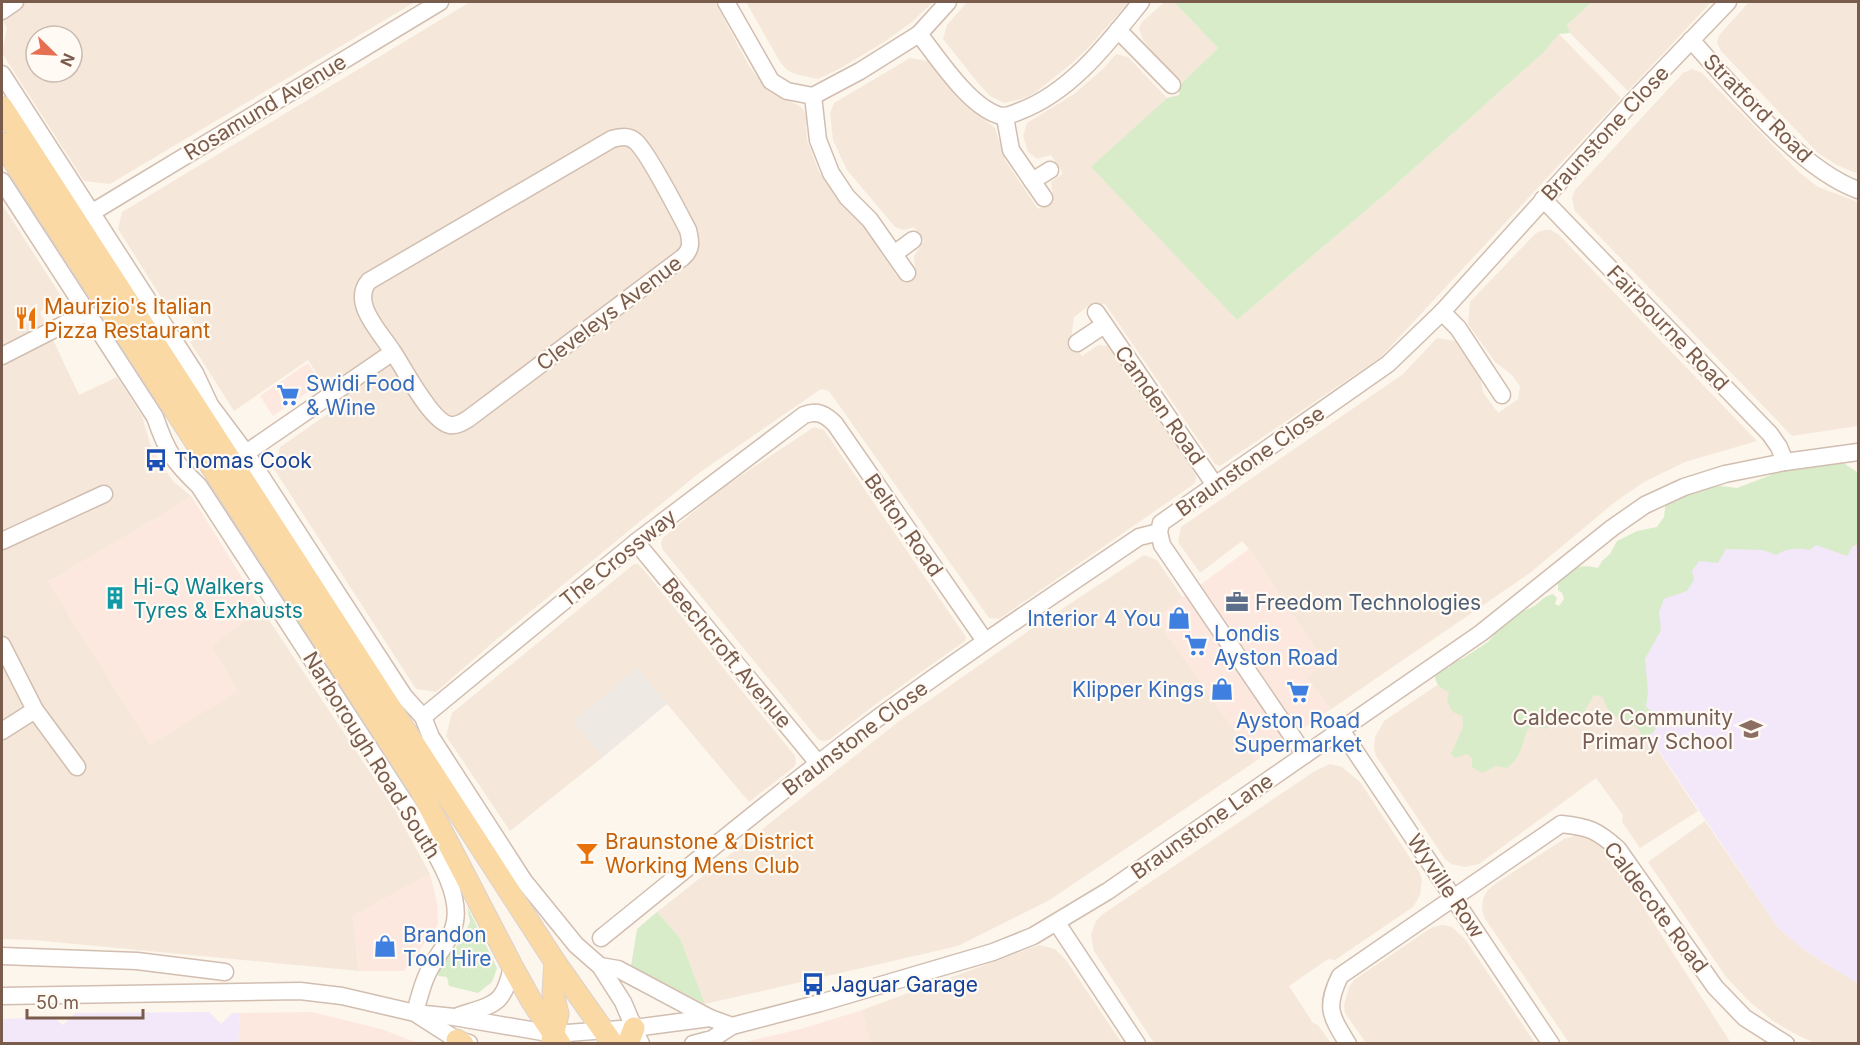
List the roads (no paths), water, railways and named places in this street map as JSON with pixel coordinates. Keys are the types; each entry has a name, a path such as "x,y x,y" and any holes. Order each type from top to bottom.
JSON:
{"main road":[{"name":"Narborough Road South","path":"2,107 555,962 609,1037"},
{"name":"Narborough Road South","path":"2,143 420,789 512,966 555,1040"},
{"path":"555,962 553,993 558,1014 555,1040"}],"street":[{"path":"2,11 15,2"},
{"name":"Rosamund Avenue","path":"91,213 440,2"},
{"path":"726,2 771,81 787,91 813,96 860,71 919,34 948,2"},
{"path":"919,34 966,92 996,115 1005,117 1035,106 1063,86 1090,61 1141,2"},
{"name":"Braunstone Close","path":"601,938 818,763 985,641 1139,537 1159,532 1161,522 1388,364 1442,312 1728,2"},
{"path":"1118,30 1172,85"},
{"name":"Stratford Road","path":"1691,40 1758,113 1810,163 1858,190"},
{"name":"Narborough Road South","path":"2,74 195,373 210,405 246,453 404,696 423,717 431,737 524,881 576,945 600,966 623,1002 634,1038"},
{"path":"813,96 818,140 831,173 847,197 870,220 907,273"},
{"path":"1005,117 1011,150 1044,198"},
{"name":"Cleveleys Avenue","path":"621,136 641,147 688,230 691,244 688,253 682,258 460,424 450,425 434,414 393,352 364,309 362,293 369,281 612,139 621,136"},
{"path":"1032,181 1050,170"},
{"name":"Narborough Road South","path":"2,181 155,417 165,445 177,465 199,486 414,815 442,866 452,890 456,918 449,939 425,978 415,1013"},
{"name":"Fairbourne Road","path":"1544,199 1770,434 1785,462"},
{"path":"894,254 913,240"},
{"path":"1442,312 1458,328 1502,395"},
{"path":"2,356 86,313"},
{"name":"Camden Road","path":"1077,343 1100,318 1215,486"},
{"path":"246,453 393,352"},
{"name":"The Crossway","path":"423,717 636,542 804,415 820,412"},
{"name":"Belton Road","path":"820,412 828,416 835,424 985,641"},
{"name":"Braunstone Lane","path":"693,1044 712,1039 732,1026 820,1003 993,952 1033,936 1108,891 1481,633 1612,528 1645,505 1684,487 1725,474 1785,462 1858,452"},
{"path":"2,541 104,494"},
{"path":"1159,532 1162,545 1305,755"},
{"name":"Beechcroft Avenue","path":"636,542 818,763"},
{"path":"2,645 35,710 77,766"},
{"path":"2,731 35,710"},
{"name":"Wyville Row","path":"1341,730 1551,1044"},
{"name":"Caldecote Road","path":"1348,1044 1331,1011 1331,995 1340,976 1453,896 1561,824 1582,826 1600,833 1618,849 1715,987 1745,1018 1786,1044"},
{"name":"Narborough Road South","path":"491,829 503,879"},
{"path":"1057,923 1137,1044"},
{"path":"2,956 137,961 225,972"},
{"path":"454,1017 493,1004 507,989 512,966"},
{"name":"Narborough Road South","path":"600,966 618,969 710,1018"},
{"path":"2,996 300,991 342,996 415,1013 454,1017 555,1040 634,1038 710,1018 732,1026"},
{"path":"415,1013 464,1042"}],"place":[{"name":"Maurizio's Italian Pizza Restaurant","path":"26,318"},
{"name":"Swidi Food & Wine","path":"288,395"},
{"name":"Thomas Cook","path":"156,460"},
{"name":"Hi-Q Walkers Tyres & Exhausts","path":"115,598"},
{"name":"Freedom Technologies","path":"1237,602"},
{"name":"Interior 4 You","path":"1179,618"},
{"name":"Londis Ayston Road","path":"1196,645"},
{"name":"Klipper Kings","path":"1222,689"},
{"name":"Ayston Road Supermarket","path":"1298,692"},
{"name":"Caldecote Community Primary School","path":"1751,729"},
{"name":"Braunstone & District Working Mens Club","path":"587,853"},
{"name":"Brandon Tool Hire","path":"385,946"},
{"name":"Jaguar Garage","path":"813,984"}]}
